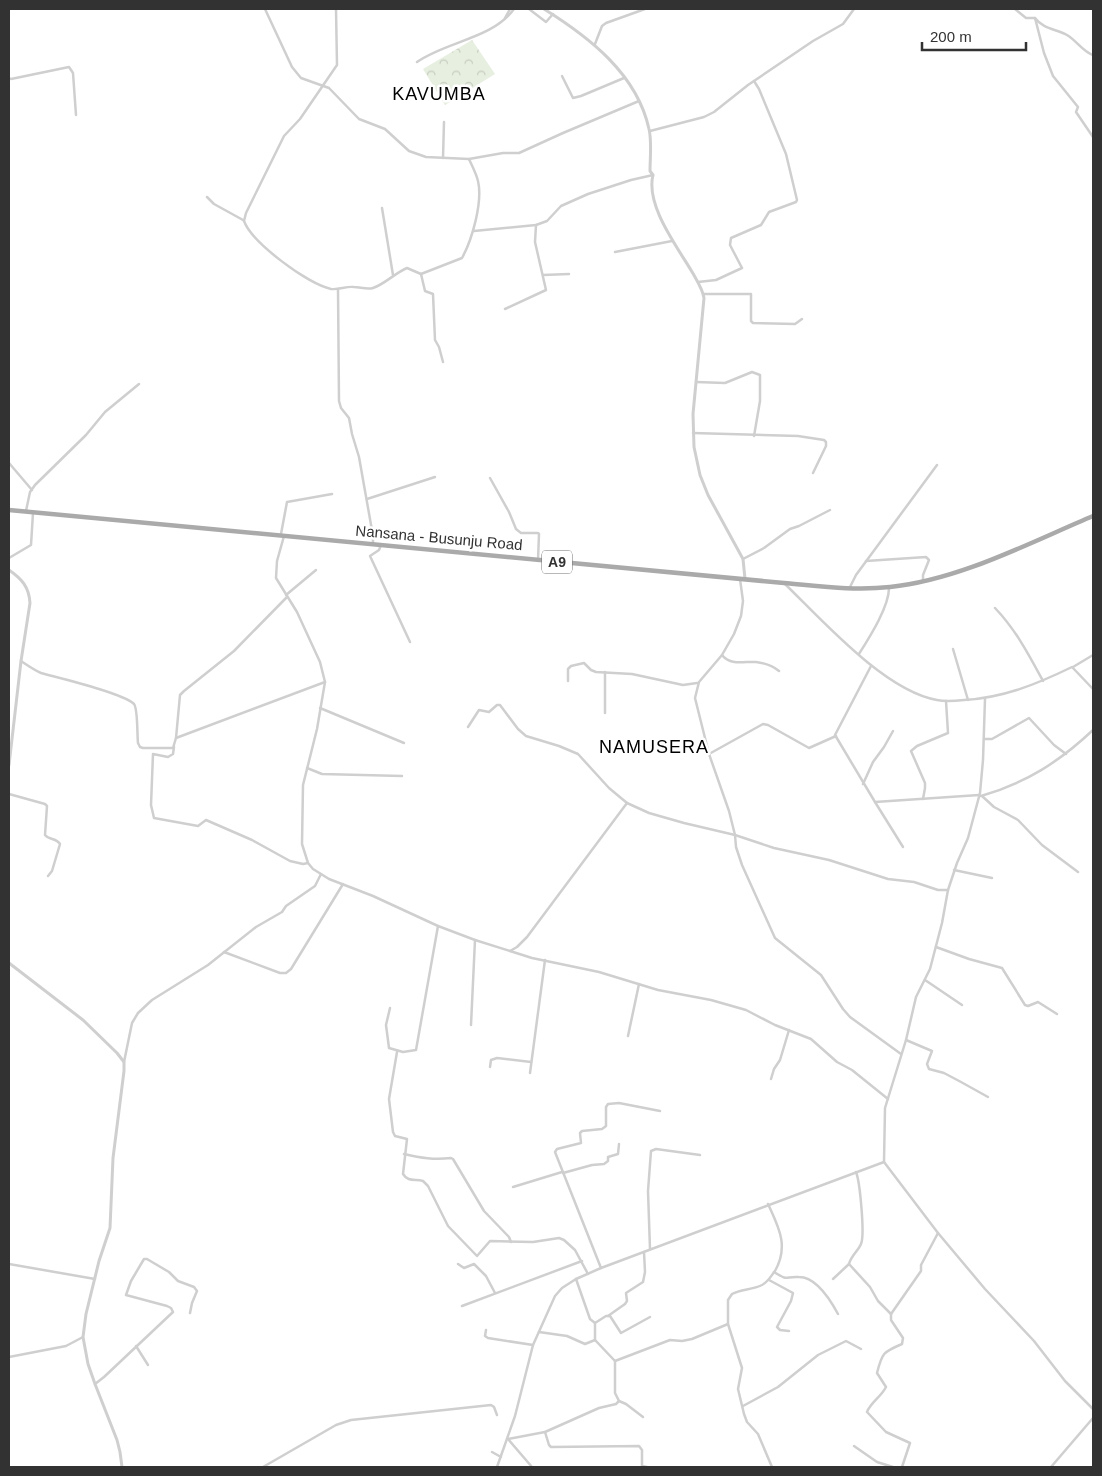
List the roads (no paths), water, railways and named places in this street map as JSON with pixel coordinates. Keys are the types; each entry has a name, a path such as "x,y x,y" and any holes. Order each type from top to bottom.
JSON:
{"main road":[{"name":"Nansana - Busunju Road","path":"9,510 849,589 889,588 923,582 979,564 1093,516"}],"street":[{"path":"265,9 296,74 306,81 329,88 359,119 385,129 409,151 426,157 468,159 503,152 519,153 639,101"},
{"path":"244,221 279,144 300,119 337,65 336,9"},
{"path":"504,20 510,9"},
{"path":"417,62 437,50 477,36 504,20 514,9"},
{"path":"529,9 546,22 553,14"},
{"path":"544,9 595,44 624,78 639,101 650,131 650,171 652,175 650,185 652,197 665,226 704,294 693,433 697,460 708,495 743,559 743,601 741,616 734,634 722,655 699,682 695,698 709,754 726,800 735,834 736,847 742,865 775,938 821,975 850,1017 902,1055"},
{"path":"595,44 602,26 645,9"},
{"path":"650,131 704,117 714,112 754,81 844,24 854,9"},
{"path":"1015,9 1026,18 1035,18"},
{"path":"1035,18 1040,24 1067,35 1086,52 1093,55"},
{"path":"1035,18 1043,48 1054,76 1078,107 1076,112 1093,137"},
{"path":"9,78 23,78 69,67 73,73 76,115"},
{"path":"562,76 573,98 624,78"},
{"path":"697,282 716,280 742,268 730,245 731,238 761,225 768,212 793,204 797,200 786,154 754,81"},
{"path":"443,158 444,122"},
{"path":"207,197 214,204 244,221 253,236 271,253 290,267 324,286 338,289 352,286 372,288 407,268 421,274 462,258 474,230 479,191 479,182 468,159"},
{"path":"474,230 536,224 547,221 561,206 588,194 652,175"},
{"path":"382,208 393,275"},
{"path":"505,309 544,292 546,288 535,242 536,224"},
{"path":"615,252 674,241"},
{"path":"421,274 425,291 433,294 434,333 443,362"},
{"path":"543,275 569,274"},
{"path":"338,289 339,401 341,408 349,418 364,476 373,536 372,544"},
{"path":"704,294 751,294 751,320 755,324 795,324 802,319"},
{"path":"696,382 726,383 752,372 760,375 760,402 754,436"},
{"path":"26,511 35,485 86,435 105,412 139,384"},
{"path":"693,433 800,436 826,441 826,446 813,473"},
{"path":"9,463 32,490"},
{"path":"849,589 866,561 937,465"},
{"path":"367,499 435,477"},
{"path":"490,478 516,529 521,533 539,534 538,560"},
{"path":"332,494 287,502 283,535 275,573 278,584 297,612 320,662 325,682 317,729 303,784 302,844 308,863 321,874 438,926 475,940 544,960 599,972 673,993 711,1000 746,1010 811,1039 837,1062 852,1070 888,1099"},
{"path":"743,559 764,548 790,529 830,510"},
{"path":"9,558 31,545 33,512"},
{"path":"381,545 379,550 370,556 410,642"},
{"path":"866,561 926,557 929,560 923,576 923,582"},
{"path":"9,570 25,584 30,603 21,660 9,765"},
{"path":"308,863 303,864 290,861 252,840 206,820 198,826 154,818 151,806 153,754 168,757 173,754 180,696 234,651 286,596 316,570"},
{"path":"784,583 871,666 907,690 932,699 946,701 985,699 1019,690 1043,681 1093,655"},
{"path":"859,654 874,629 889,594 889,588"},
{"path":"995,608 1018,636 1043,681"},
{"path":"953,649 968,700"},
{"path":"722,655 726,660 757,662 774,667 779,671"},
{"path":"21,660 42,673 58,676 122,698 133,704 136,709 138,743 140,747 174,747"},
{"path":"568,681 568,671 571,666 584,663 591,670 632,674 684,685 699,682"},
{"path":"871,666 836,732 836,736 902,847"},
{"path":"1072,667 1093,689"},
{"path":"605,672 606,713"},
{"path":"176,738 325,682"},
{"path":"985,699 980,794 968,838 954,870 930,968 916,997 902,1055 885,1108 883,1127 884,1162 938,1233 985,1289 1034,1341 1065,1381 1093,1409"},
{"path":"923,799 926,788 925,784 911,751 917,746 948,733 946,701"},
{"path":"468,727 479,710 489,712 497,705 500,705 518,729 526,736 578,754 609,788 627,803 648,813 735,834 774,848 829,860 888,879 914,882 933,889 948,890"},
{"path":"320,708 404,743"},
{"path":"984,739 992,739 1029,718 1054,745 1066,754"},
{"path":"709,754 763,724 808,748 836,736"},
{"path":"874,802 980,794 1007,788 1035,775 1066,754 1093,730"},
{"path":"863,784 873,762 893,731"},
{"path":"307,768 322,774 402,776"},
{"path":"9,794 47,806 45,835 47,838 57,840 60,844 52,871 48,876"},
{"path":"980,794 994,807 1018,820 1042,845 1078,872"},
{"path":"510,951 527,937 627,803"},
{"path":"954,870 992,878"},
{"path":"122,1467 117,1440 88,1364 83,1337 95,1279 110,1228 113,1158 124,1062 135,1016 152,1000 188,978 256,927 282,912 286,906 315,886 321,874"},
{"path":"224,952 280,973 286,973 291,969 304,949 343,884"},
{"path":"390,1008 386,1025 389,1048 396,1052 412,1052 416,1050 438,926"},
{"path":"471,1025 475,940"},
{"path":"936,947 1002,968 1025,1005 1028,1006 1038,1002 1057,1014"},
{"path":"530,1073 544,960"},
{"path":"9,963 82,1020 124,1062"},
{"path":"924,980 962,1005"},
{"path":"628,1036 639,984"},
{"path":"771,1079 780,1060 789,1030"},
{"path":"906,1040 932,1052 927,1064 929,1068 962,1082 988,1097"},
{"path":"396,1052 389,1099 393,1132 395,1136 406,1139 403,1174 409,1180 423,1181 428,1186 448,1226 478,1256"},
{"path":"490,1067 491,1060 497,1058 531,1062"},
{"path":"601,1268 555,1154 557,1149 580,1143 580,1133 582,1130 602,1129 606,1126 606,1107 608,1104 619,1103 660,1111"},
{"path":"513,1186 592,1165 604,1164 608,1161 608,1157 618,1154 619,1144"},
{"path":"650,1250 648,1191 651,1151 656,1149 700,1155"},
{"path":"404,1154 418,1158 453,1159 484,1211 509,1237 511,1242"},
{"path":"497,1467 508,1439 533,1345 555,1296 562,1288 576,1279 601,1268 884,1162"},
{"path":"833,1280 848,1264 862,1242 861,1211 856,1172"},
{"path":"768,1204 783,1244 780,1258 769,1280 762,1285 735,1292 729,1297 727,1308 728,1324 742,1368 738,1389 747,1422 758,1434 772,1467"},
{"path":"902,1467 910,1443 886,1432 867,1412 886,1387 877,1374 881,1357 888,1350 903,1342 903,1338 891,1320 891,1314 918,1276 921,1265 938,1233"},
{"path":"458,1264 464,1268 474,1264 490,1241 533,1242 559,1238 568,1243 582,1261 588,1274"},
{"path":"595,1324 625,1304 627,1301 626,1294 643,1282 645,1272 644,1252"},
{"path":"95,1384 104,1378 173,1312 167,1306 126,1295 131,1281 146,1258 169,1272 178,1281 197,1291 190,1313"},
{"path":"462,1306 582,1261"},
{"path":"9,1264 95,1279"},
{"path":"474,1264 486,1276 495,1293"},
{"path":"848,1264 870,1287 878,1301 891,1314"},
{"path":"774,1272 786,1279 802,1277 815,1284 828,1297 838,1314"},
{"path":"576,1279 590,1319 595,1324 595,1340 615,1361 615,1393 619,1401 643,1416"},
{"path":"769,1280 793,1293 791,1301 777,1327 780,1330 789,1331"},
{"path":"608,1316 621,1333 650,1317"},
{"path":"615,1361 670,1340 682,1341 692,1339 728,1324"},
{"path":"486,1330 485,1336 488,1338 533,1345"},
{"path":"538,1332 567,1336 585,1344 595,1340"},
{"path":"9,1357 66,1346 83,1337"},
{"path":"743,1406 778,1387 818,1355 846,1340 861,1350"},
{"path":"136,1346 148,1365"},
{"path":"508,1439 545,1432 599,1408 616,1404 619,1401"},
{"path":"263,1467 336,1426 351,1420 491,1405 494,1407 497,1416"},
{"path":"1051,1467 1093,1418"},
{"path":"545,1432 551,1447 639,1446 642,1450 642,1466 647,1467"},
{"path":"508,1439 532,1467"},
{"path":"854,1446 877,1462 893,1467"},
{"path":"492,1452 501,1457"}],"district":[{"name":"KAVUMBA","path":"439,94"},
{"name":"NAMUSERA","path":"654,747"}]}
